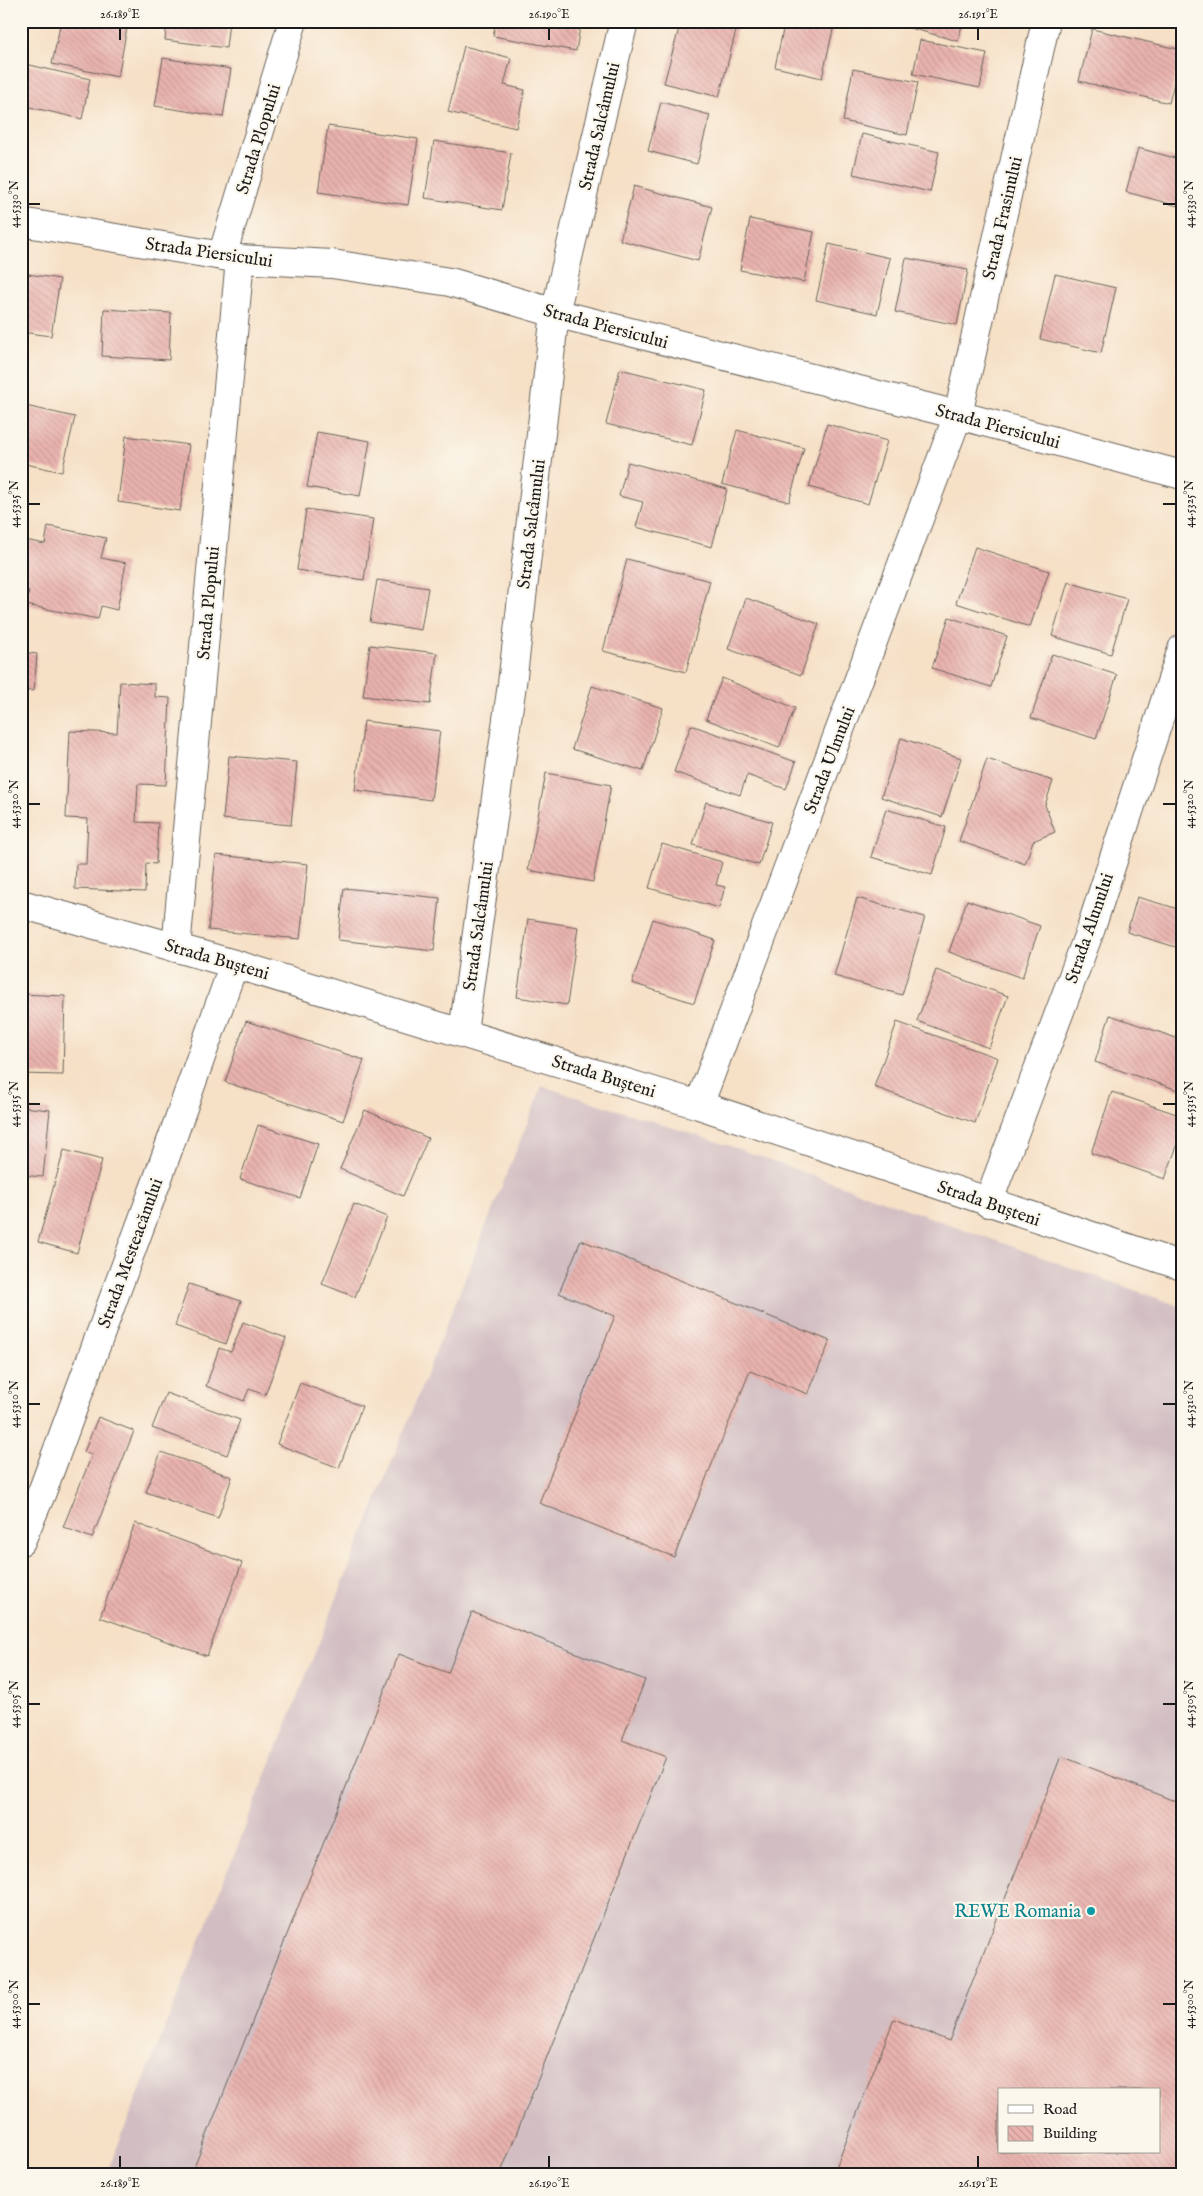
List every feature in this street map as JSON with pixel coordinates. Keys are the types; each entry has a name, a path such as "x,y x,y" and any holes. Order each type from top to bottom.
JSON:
{"street":[{"name":"Strada Plopului","path":"176,948 231,258 293,21"},
{"name":"Strada Salcâmului","path":"463,1032 512,684 556,313 624,21"},
{"name":"Strada Frasinului","path":"958,415 1046,21"},
{"name":"Strada Piersicului","path":"21,222 231,258 332,264 450,282 556,313 958,415 1182,475"},
{"name":"Strada Ulmului","path":"699,1105 958,415"},
{"name":"Strada Alunului","path":"988,1203 1091,928 1182,649"},
{"name":"Strada Bușteni","path":"21,904 234,964 699,1105 988,1203 1182,1266"},
{"name":"Strada Mesteacănului","path":"21,1541 42,1492 158,1178 234,964"}],"shaded area":[{"path":"542,1086 730,1146 1182,1307 1182,2175 106,2175"}],"building":[{"path":"61,21 97,21 127,27 118,77 52,64"},
{"path":"167,21 229,21 226,48 165,40"},
{"path":"496,21 581,21 576,51 493,36"},
{"path":"681,21 714,21 737,27 719,97 664,83"},
{"path":"785,21 835,21 822,78 775,67"},
{"path":"884,21 963,21 958,41"},
{"path":"1092,29 1182,50 1169,103 1079,81"},
{"path":"920,40 987,53 980,88 913,74"},
{"path":"464,46 511,58 504,85 525,90 516,128 448,112"},
{"path":"163,58 231,69 223,117 155,106"},
{"path":"21,63 90,79 82,119 21,105"},
{"path":"853,69 918,82 907,135 843,121"},
{"path":"661,102 710,115 697,164 648,151"},
{"path":"328,126 418,139 408,205 318,192"},
{"path":"862,134 939,152 930,192 853,174"},
{"path":"434,141 511,153 502,210 425,198"},
{"path":"1138,148 1182,160 1182,207 1126,192"},
{"path":"634,186 712,207 698,261 620,240"},
{"path":"750,219 814,232 804,282 740,270"},
{"path":"829,244 890,258 877,314 816,300"},
{"path":"906,258 968,270 957,325 895,312"},
{"path":"21,273 60,279 51,336 21,332"},
{"path":"1055,274 1116,288 1101,353 1040,339"},
{"path":"104,309 171,313 169,360 102,356"},
{"path":"620,369 706,390 692,445 606,424"},
{"path":"21,405 75,417 62,472 21,463"},
{"path":"827,424 887,441 868,504 809,487"},
{"path":"737,430 804,448 789,502 722,484"},
{"path":"317,432 370,441 360,496 307,487"},
{"path":"126,436 189,445 180,511 118,502"},
{"path":"628,462 727,489 712,547 636,527 643,502 619,496"},
{"path":"306,509 373,519 364,580 297,570"},
{"path":"48,526 106,538 101,558 126,563 117,610 101,606 98,619 26,605 29,591 21,589 21,560 25,540 45,544"},
{"path":"975,547 1049,571 1030,627 956,603"},
{"path":"627,559 710,581 686,672 603,651"},
{"path":"377,580 428,588 421,630 370,622"},
{"path":"1068,582 1127,599 1111,654 1052,636"},
{"path":"746,598 819,624 801,675 728,649"},
{"path":"949,617 1007,636 991,687 932,668"},
{"path":"370,645 437,653 430,704 363,696"},
{"path":"21,652 37,654 34,691 21,690"},
{"path":"1052,654 1117,675 1096,739 1031,718"},
{"path":"722,678 795,708 779,748 706,719"},
{"path":"120,682 155,684 155,697 170,698 166,785 138,784 136,822 158,823 156,864 146,863 145,892 75,889 76,864 86,864 88,819 66,818 70,731 117,733"},
{"path":"592,686 663,708 643,771 572,749"},
{"path":"364,721 440,731 431,800 355,790"},
{"path":"691,725 796,762 786,789 747,775 740,795 674,772"},
{"path":"901,738 961,758 942,817 881,797"},
{"path":"229,756 297,762 291,825 223,819"},
{"path":"987,759 1053,781 1045,805 1055,832 1033,841 1025,864 959,841"},
{"path":"546,773 611,785 593,882 528,870"},
{"path":"706,802 772,822 759,865 693,845"},
{"path":"886,809 946,827 932,875 871,857"},
{"path":"662,844 722,862 716,885 725,887 719,908 649,888"},
{"path":"216,855 308,864 300,939 208,930"},
{"path":"344,888 440,898 434,951 338,940"},
{"path":"1137,897 1182,910 1182,949 1127,932"},
{"path":"857,898 925,917 902,995 834,976"},
{"path":"967,900 1040,926 1022,978 949,952"},
{"path":"528,919 578,927 567,1005 517,997"},
{"path":"653,919 715,940 694,1003 632,983"},
{"path":"936,970 1008,996 989,1048 917,1021"},
{"path":"21,994 65,996 63,1075 21,1074"},
{"path":"1110,1015 1182,1040 1182,1080 1178,1090 1095,1062"},
{"path":"246,1021 364,1060 343,1121 225,1082"},
{"path":"897,1022 998,1058 975,1123 874,1087"},
{"path":"1112,1092 1182,1116 1182,1132 1165,1179 1091,1153"},
{"path":"21,1107 50,1110 43,1177 21,1175"},
{"path":"365,1110 428,1138 403,1196 340,1169"},
{"path":"258,1125 318,1144 300,1198 240,1179"},
{"path":"64,1150 102,1160 77,1253 38,1242"},
{"path":"354,1204 387,1217 355,1297 322,1284"},
{"path":"581,1240 830,1341 808,1394 750,1371 674,1557 539,1503 615,1316 559,1293"},
{"path":"189,1284 241,1301 226,1344 175,1326"},
{"path":"243,1322 286,1338 265,1395 249,1389 244,1401 206,1386 219,1348 231,1352"},
{"path":"300,1383 362,1406 339,1468 277,1444"},
{"path":"166,1393 240,1420 227,1455 152,1428"},
{"path":"98,1417 134,1431 92,1538 63,1527 92,1455 84,1452"},
{"path":"161,1452 232,1477 218,1518 146,1492"},
{"path":"135,1523 242,1563 207,1656 100,1617"},
{"path":"472,1612 645,1680 622,1740 666,1757 500,2175 191,2175 399,1654 448,1673"},
{"name":"REWE Romania","path":"1061,1756 1182,1804 1182,2175 833,2175 894,2019 949,2041"}],"place":[{"name":"REWE Romania","path":"1091,1911"}]}
